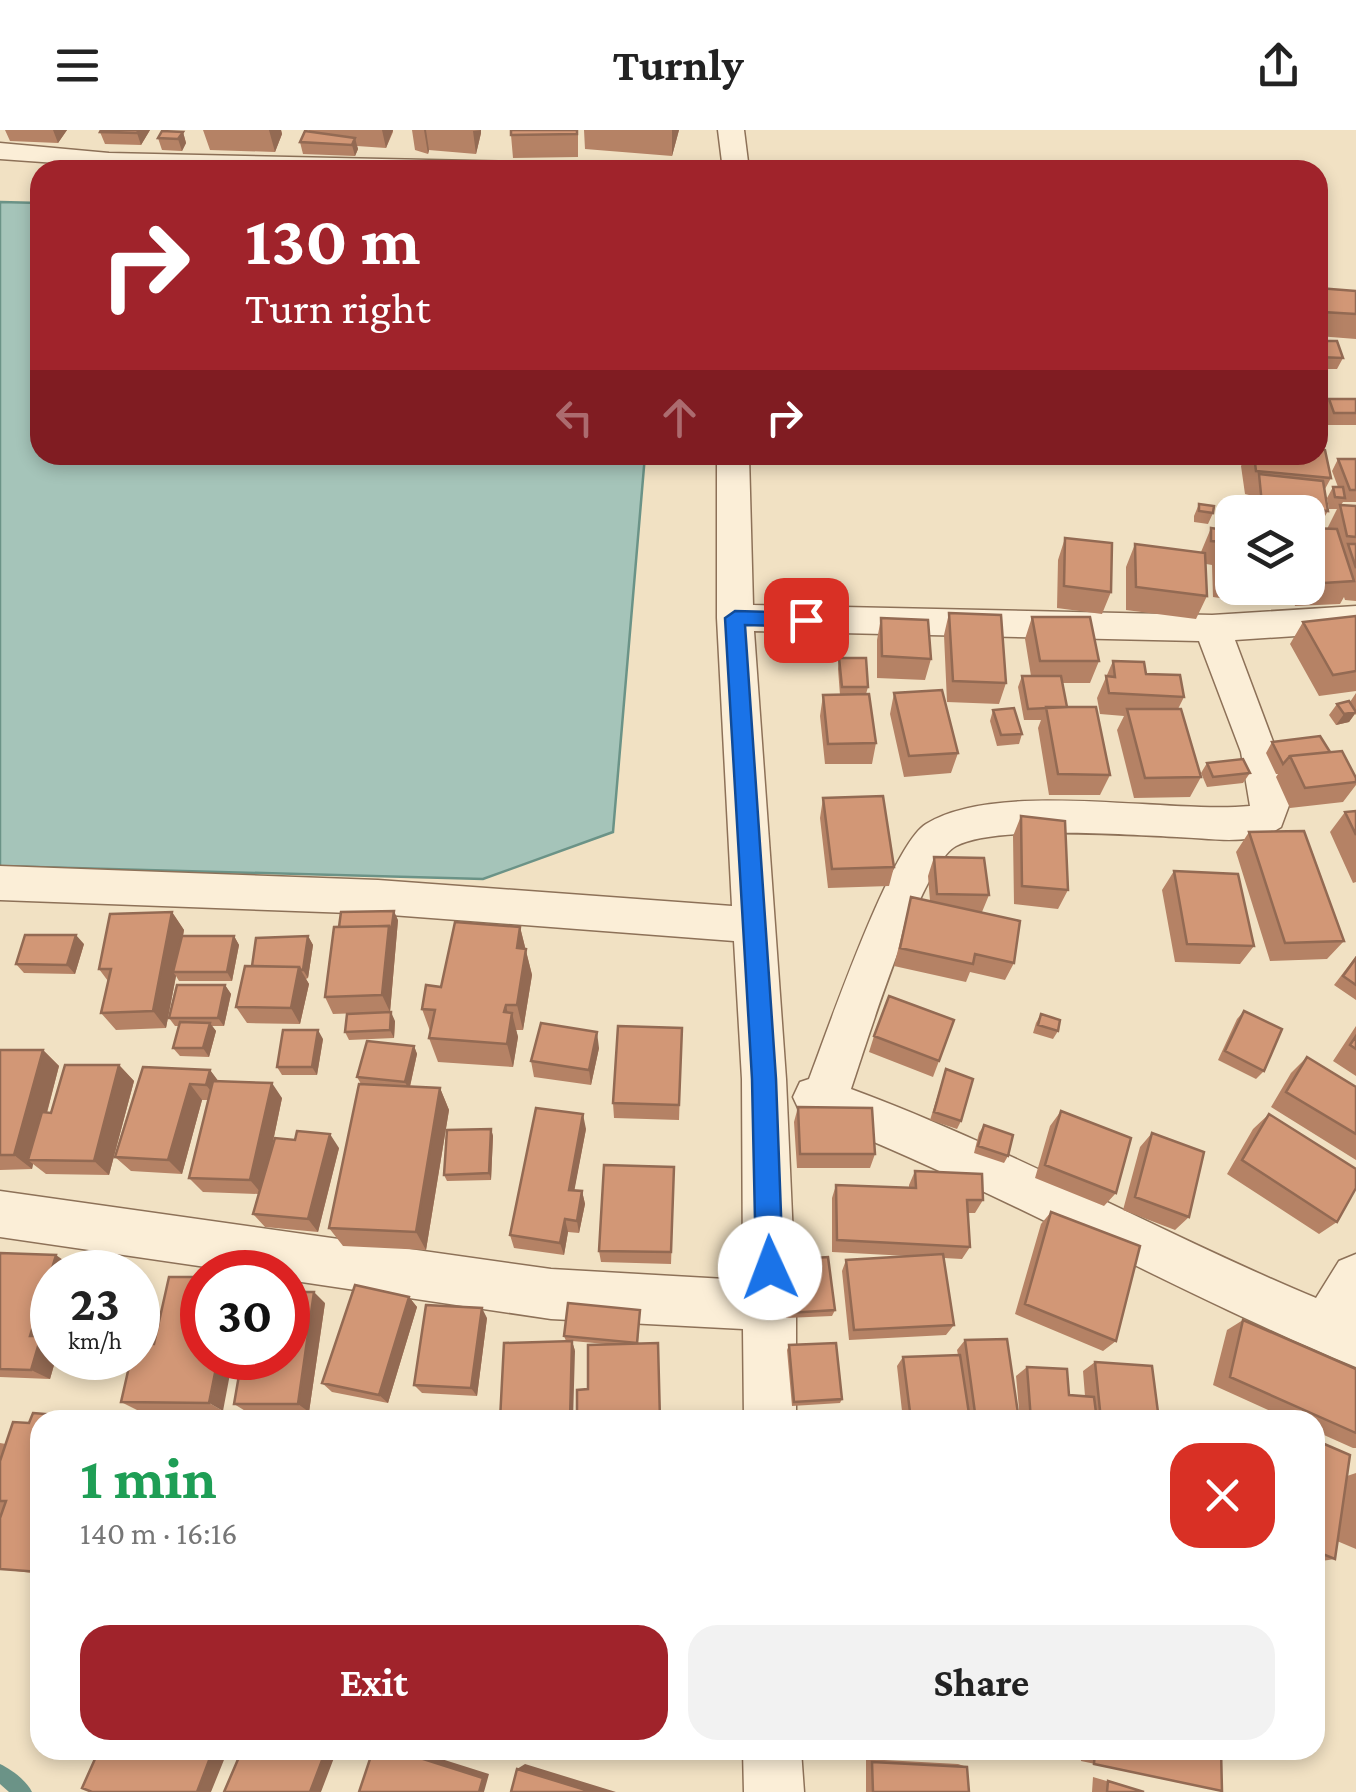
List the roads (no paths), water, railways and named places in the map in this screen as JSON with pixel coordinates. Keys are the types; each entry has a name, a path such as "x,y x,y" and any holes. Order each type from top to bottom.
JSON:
{"street":[{"path":"86,158 101,130"},
{"path":"731,130 735,160"},
{"path":"0,151 86,158 288,155 364,160"},
{"path":"733,465 735,618 764,1079 770,1410"},
{"path":"735,618 1212,628 1356,619"},
{"path":"824,1100 922,853 938,836 966,825 1082,818 1248,823 1260,821 1269,813 1273,800 1254,732 1212,628"},
{"path":"0,883 397,898 755,925"},
{"path":"764,1079 923,1136 1223,1284 1341,1334 1356,1278"},
{"path":"0,1214 551,1294 771,1306"},
{"path":"772,1760 774,1792"}],"water":[{"path":"0,202 30,203 30,465 644,465 613,832 483,879 0,866"}],"waterway":[{"path":"0,1773 23,1792"}]}
